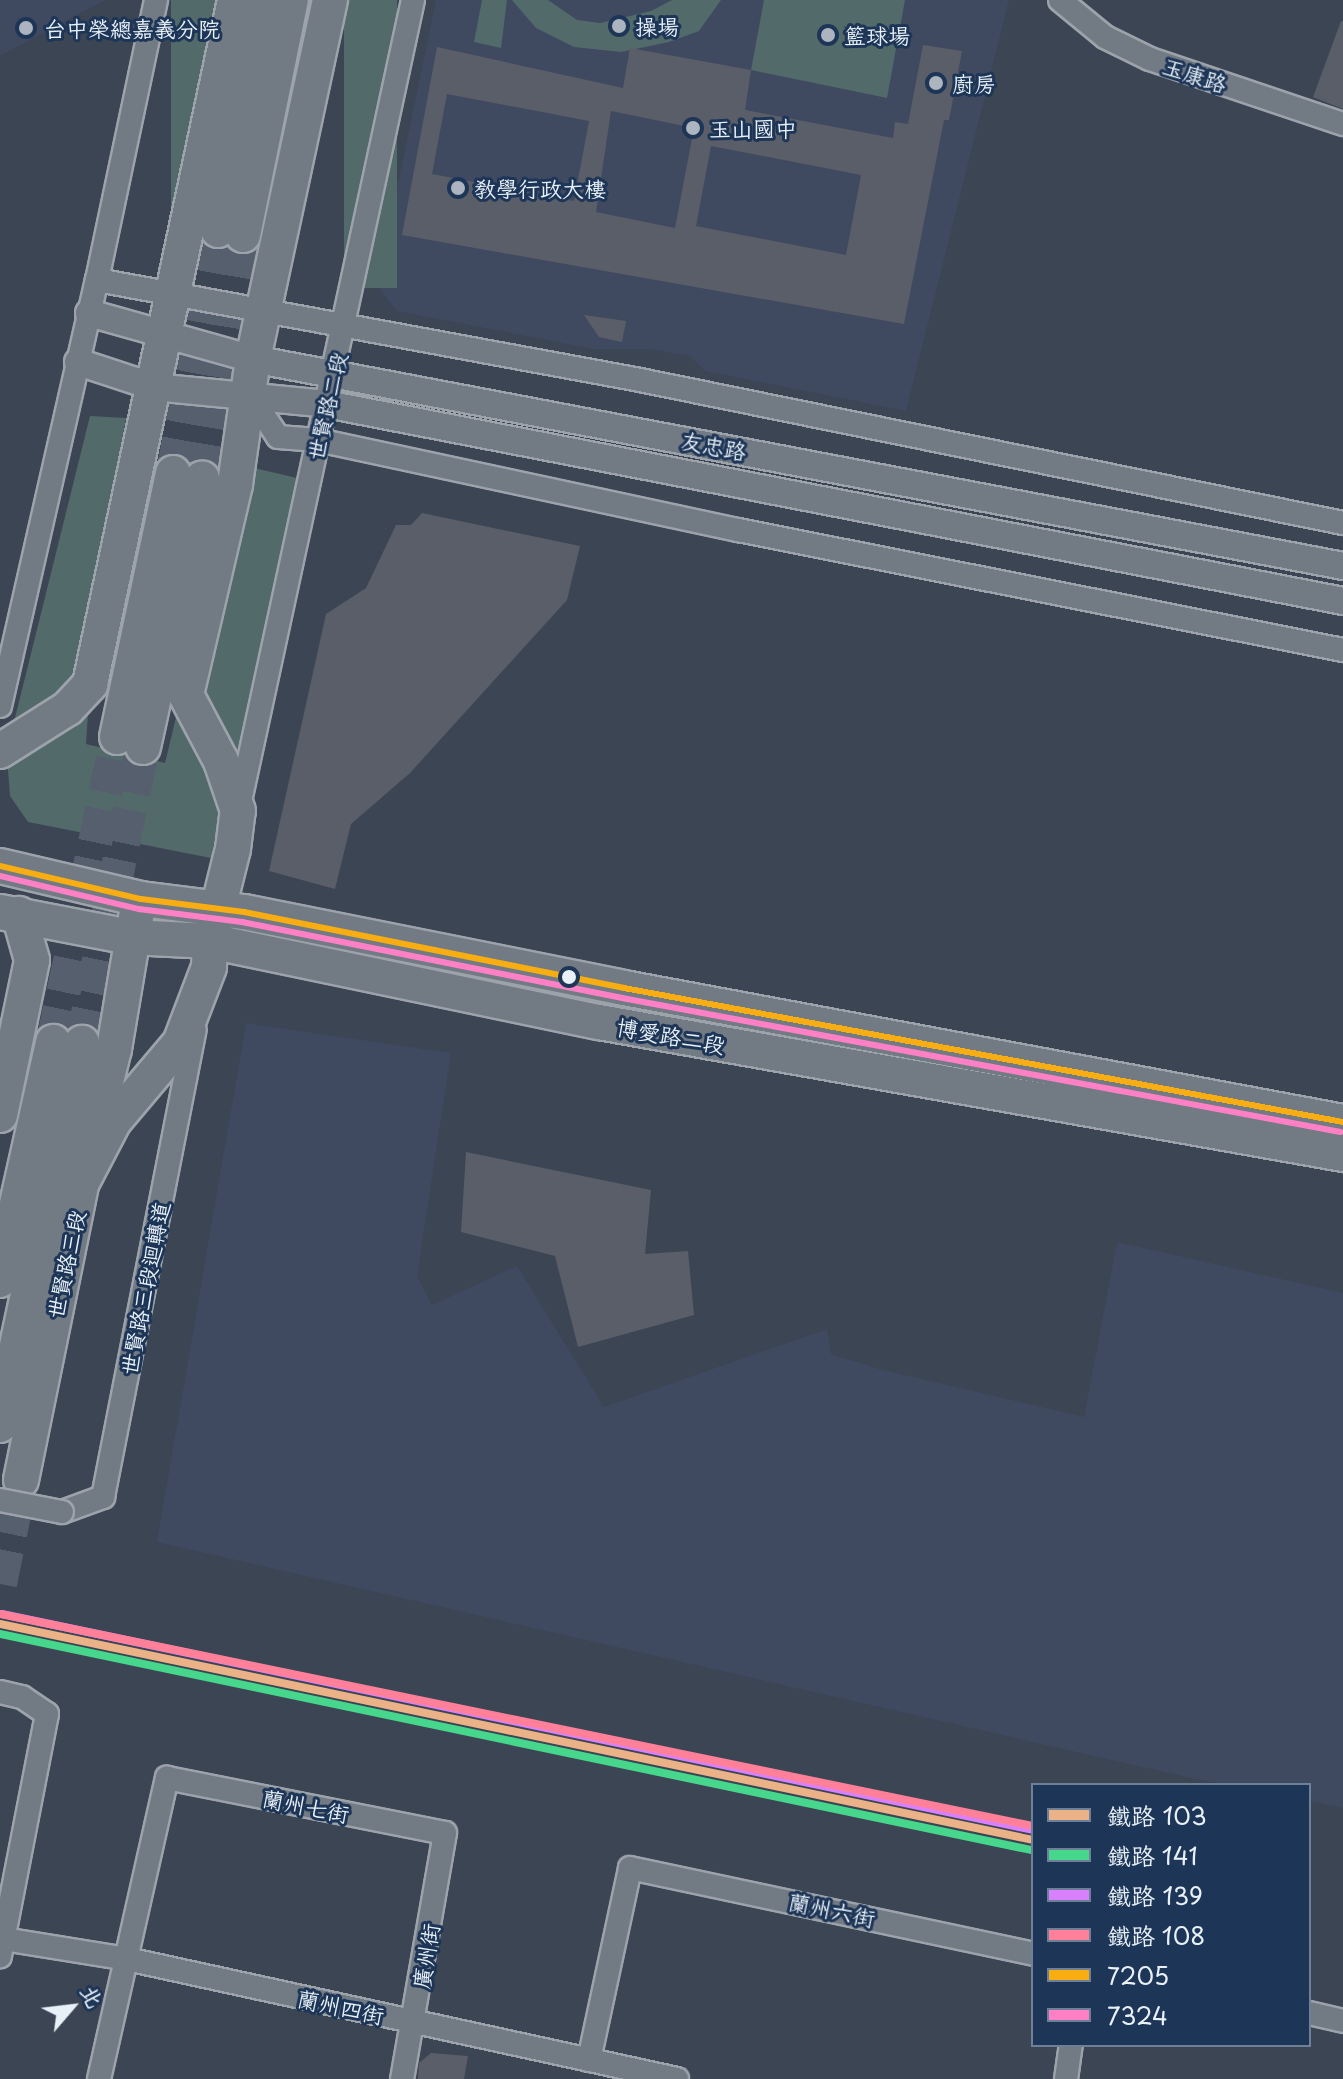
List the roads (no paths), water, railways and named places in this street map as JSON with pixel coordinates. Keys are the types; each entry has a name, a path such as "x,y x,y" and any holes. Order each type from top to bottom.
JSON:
{"main road":[{"path":"0,751 68,708 90,684 235,0"},
{"path":"266,0 230,232 291,0"},
{"path":"81,1184 114,1121 180,1043 206,974 210,941 238,811 221,761 186,695 235,484 253,359 330,0"},
{"path":"130,742 188,476"},
{"name":"博愛路二段","path":"0,866 141,899 218,907 624,988 1343,1122"},
{"path":"0,1280 83,1045 131,958 130,937 141,899"},
{"path":"0,1115 32,960 9,913"},
{"name":"博愛路二段","path":"9,913 130,937 210,941 599,1022 1343,1154"},
{"name":"世賢路三段","path":"10,1490 81,1184 83,1045"},
{"name":"世賢路三段","path":"0,1425 83,1045"}],"street":[{"path":"0,706 97,280 156,0"},
{"name":"世賢路二段","path":"238,811 413,0"},
{"name":"玉康路","path":"1060,0 1105,37 1150,59 1343,124"},
{"path":"97,280 640,380 1343,523"},
{"name":"友忠路","path":"89,313 162,336 253,359 1343,566"},
{"name":"友忠路","path":"78,362 154,387 326,404 1343,601"},
{"path":"250,395 278,437 318,440 738,530 1343,650"},
{"name":"世賢路三段迴轉道","path":"10,1490 62,1512 103,1497 206,974"},
{"path":"2,1948 47,1714 11,1694"},
{"name":"蘭州七街","path":"127,1959 167,1778 445,1833"},
{"name":"廣州街","path":"402,2079 445,1833"},
{"name":"蘭州六街","path":"589,2060 630,1868 1031,1954"},
{"name":"蘭州四街","path":"2,1948 127,1959 677,2079"},
{"path":"99,2079 127,1959"},
{"path":"1311,2013 1343,2021"},
{"path":"1066,2079 1071,2047"}],"tunnel":[{"path":"173,473 218,230"},
{"path":"202,478 243,235"},
{"path":"53,1042 117,737"},
{"path":"82,1043 143,747"},
{"path":"0,1584 21,1480"}],"rail line":[{"name":"108","path":"0,1614 1031,1826"},
{"name":"139","path":"2,1614 1031,1830"},
{"name":"103","path":"0,1624 1031,1840"},
{"name":"141","path":"0,1634 1031,1850"}],"place":[{"name":"操場","path":"619,26"},
{"name":"台中榮總嘉義分院","path":"26,28"},
{"name":"籃球場","path":"828,35"},
{"name":"廚房","path":"936,83"},
{"name":"玉山國中","path":"693,128"},
{"name":"教學行政大樓","path":"458,188"}]}
